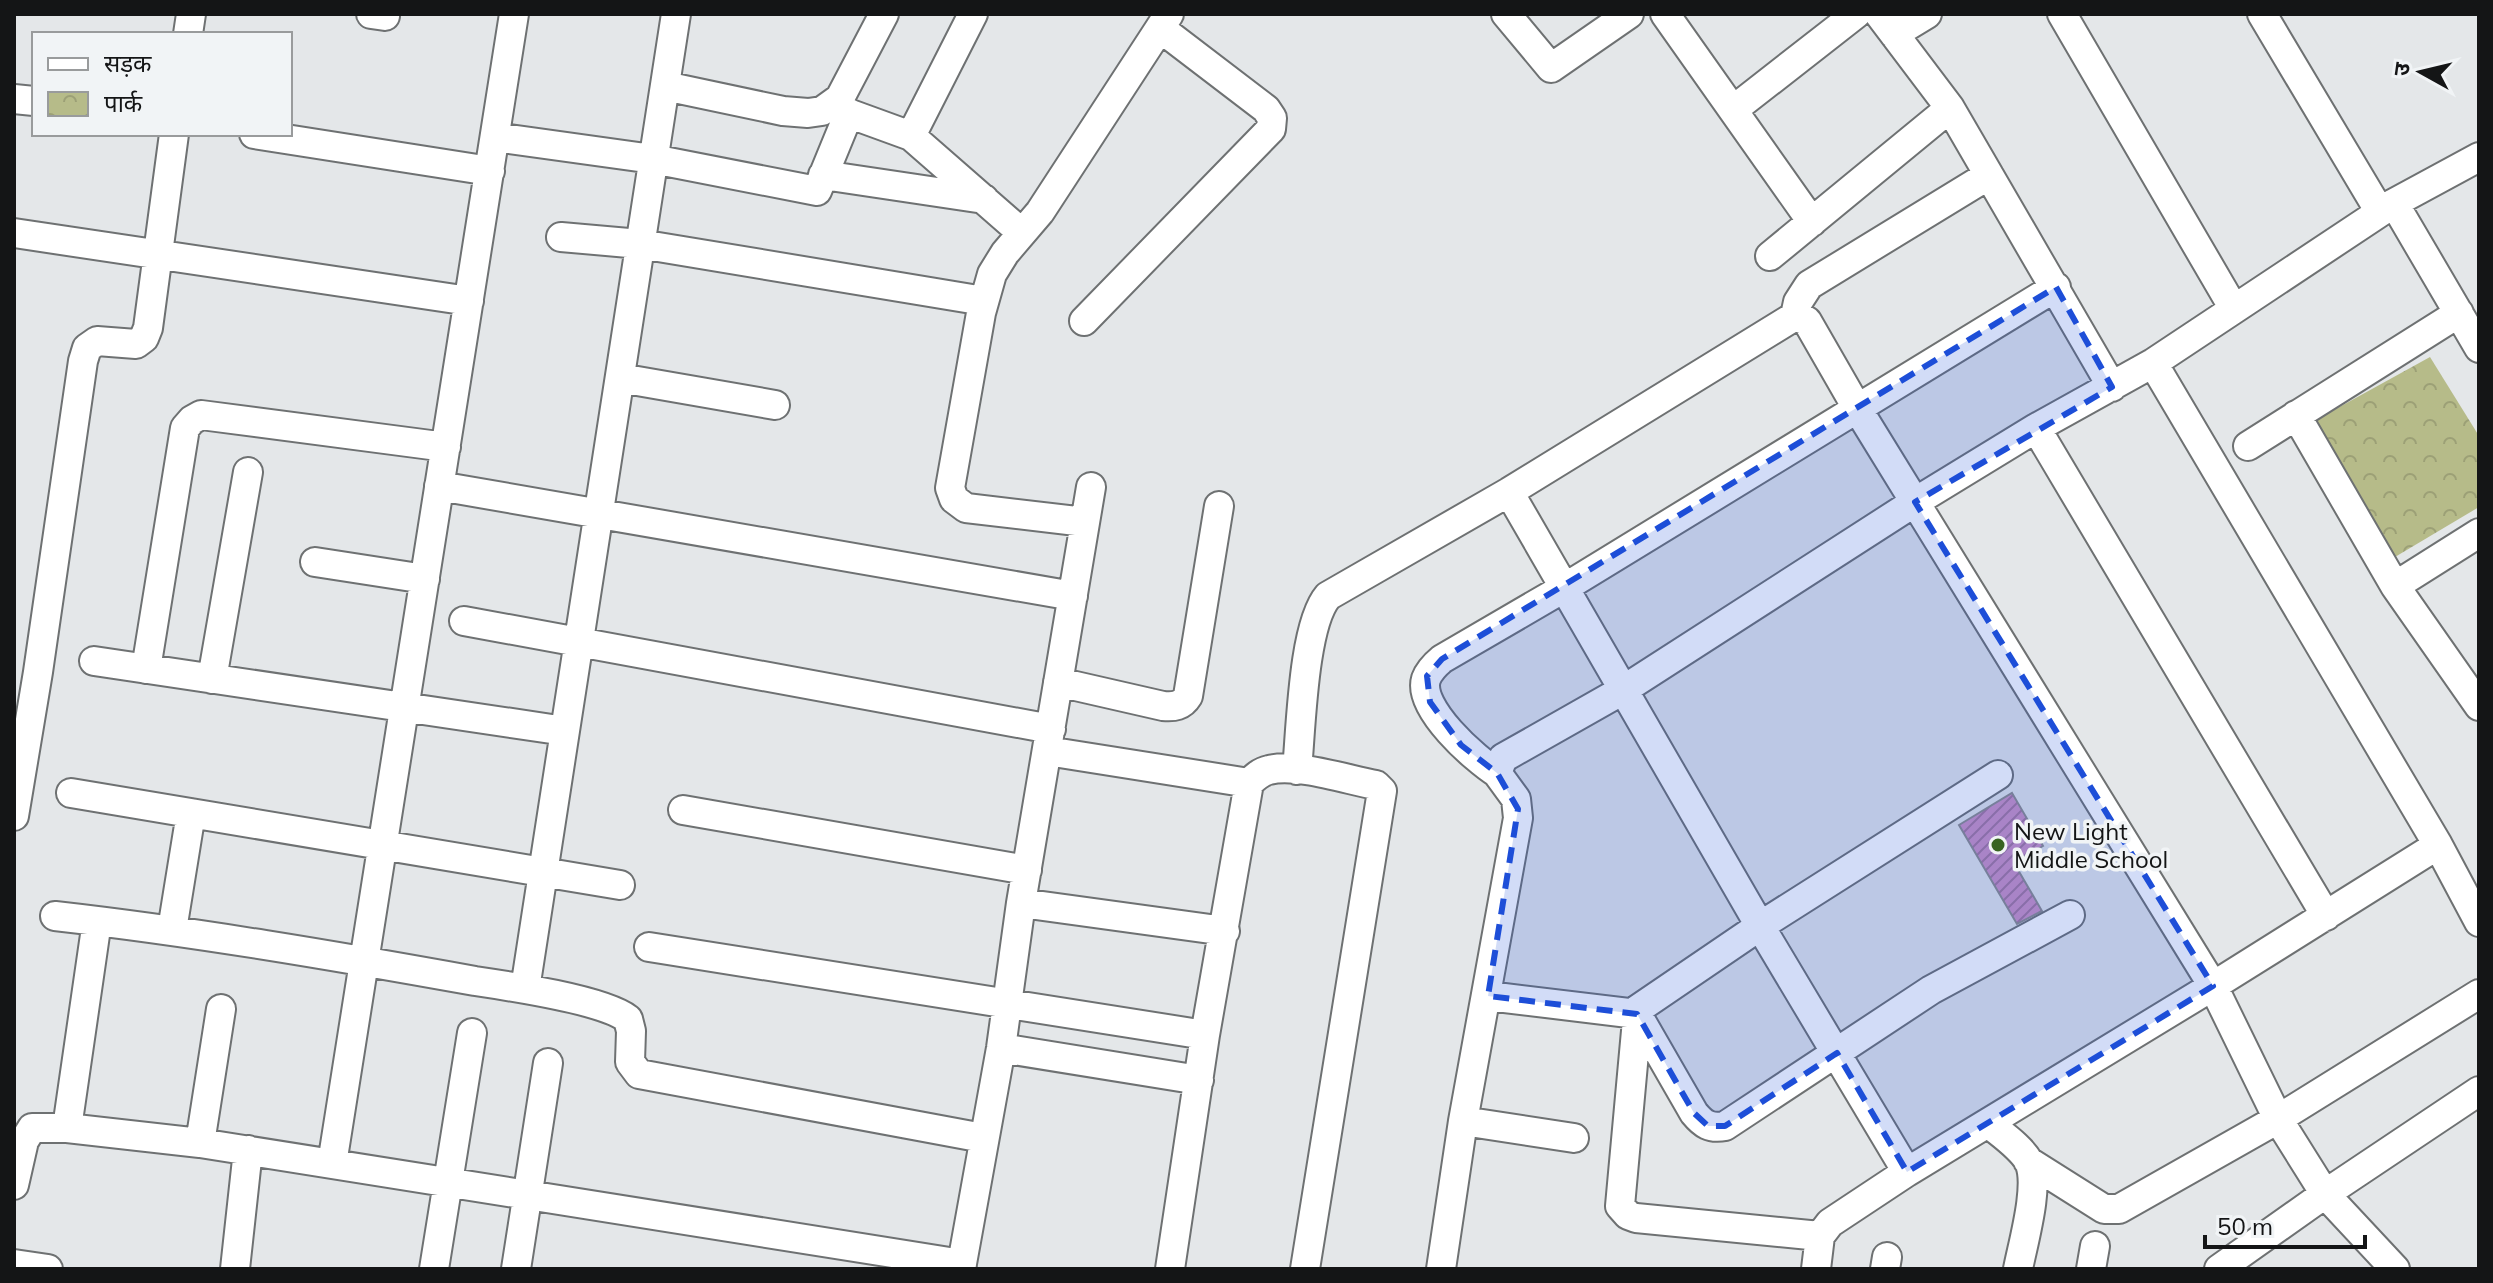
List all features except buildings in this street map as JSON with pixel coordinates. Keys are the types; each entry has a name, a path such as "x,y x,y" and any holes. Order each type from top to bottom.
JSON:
{"street":[{"path":"332,1164 514,14"},
{"path":"525,989 676,14"},
{"path":"495,137 653,159 817,191 840,98 884,14"},
{"path":"911,136 973,14"},
{"path":"1506,14 1551,68 1629,14"},
{"path":"1665,14 1812,222"},
{"path":"1733,110 1856,14"},
{"path":"1927,14 1887,24 1950,108 2112,387"},
{"path":"2062,14 2234,309"},
{"path":"2262,14 2479,348"},
{"path":"1084,321 1271,129 1266,109 1164,21 1040,212 1005,253 992,274 984,301 950,488 954,499 966,508 1085,522"},
{"path":"665,86 783,111 808,113 839,110 911,136 1022,233"},
{"path":"1770,256 1950,108"},
{"path":"14,816 83,361 87,348 97,341 136,344 144,338 174,136"},
{"path":"267,136 490,171"},
{"path":"1497,773 1503,758 1623,690 2036,428 2153,363 2387,207 2479,157"},
{"path":"823,175 984,199"},
{"path":"1297,770 1310,640 1322,603 1328,596 1509,492 1795,316 1798,302 1809,285 1989,175"},
{"path":"14,233 469,301"},
{"path":"561,237 640,244 984,301"},
{"path":"1441,1269 1463,1121 1488,996 1518,809 1516,799 1497,773 1471,755 1442,719 1426,693 1427,676 1442,659 1564,588 2056,287"},
{"path":"2248,446 2459,313"},
{"path":"1795,316 1807,321 1857,408 2213,986 2278,1119 2325,1194 2395,1269"},
{"path":"2153,363 2438,845 2472,888 2479,922"},
{"path":"620,378 775,405"},
{"path":"146,669 185,428 192,420 201,415 446,447"},
{"path":"2296,415 2395,586 2475,690"},
{"path":"2036,428 2326,916"},
{"path":"212,679 248,472"},
{"path":"439,486 1073,596"},
{"path":"14,1185 24,1141 32,1128 67,1128 248,1150 962,1267 1001,1048 1021,903 1091,487"},
{"path":"1509,492 1760,926 1907,1172"},
{"path":"1058,682 1163,706 1172,707 1185,701 1219,506"},
{"path":"2395,586 2479,533"},
{"path":"315,562 425,579"},
{"path":"464,621 1249,783"},
{"path":"94,661 565,731"},
{"path":"1170,1269 1205,1035 1249,783 1257,775 1272,769 1297,770 1376,785 1382,791 1305,1269"},
{"path":"1820,1236 1687,1225 1636,1218 1623,1212 1620,1206 1637,1014 1642,1005 1760,926 1998,775"},
{"path":"71,793 620,885"},
{"path":"683,810 1027,870"},
{"path":"172,930 191,813"},
{"path":"1816,1269 1820,1236 1830,1223 1907,1172 2438,845"},
{"path":"1021,903 1225,931"},
{"path":"1637,1014 1701,1122 1715,1128 1725,1126 1931,990 2070,915"},
{"path":"55,916 172,930 364,961 525,989 609,1009 626,1016 631,1031 630,1062 639,1074 983,1138"},
{"path":"67,1128 97,921"},
{"path":"649,947 1205,1035"},
{"path":"1988,1123 2028,1161 2104,1209 2112,1210 2126,1206 2278,1119 2479,994"},
{"path":"1488,996 1637,1014"},
{"path":"200,1143 221,1009"},
{"path":"434,1269 472,1033"},
{"path":"1001,1048 1199,1080"},
{"path":"516,1269 548,1063"},
{"path":"2219,1269 2479,1091"},
{"path":"1463,1121 1574,1138"},
{"path":"235,1269 248,1150"},
{"path":"2018,1269 2032,1189 2032,1172 2028,1161"},
{"path":"14,1264 48,1269"}],"highlighted area":[{"path":"2056,287 2112,387 1915,502 2213,986 1907,1172 1837,1053 1725,1126 1708,1126 1694,1113 1637,1014 1488,996 1518,809 1497,773 1461,745 1430,702 1427,676 1442,659"}],"green space":[{"path":"2430,357 2479,436 2479,507 2395,557 2314,421"}],"place":[{"name":"New Light Middle School","path":"1998,845"}]}
